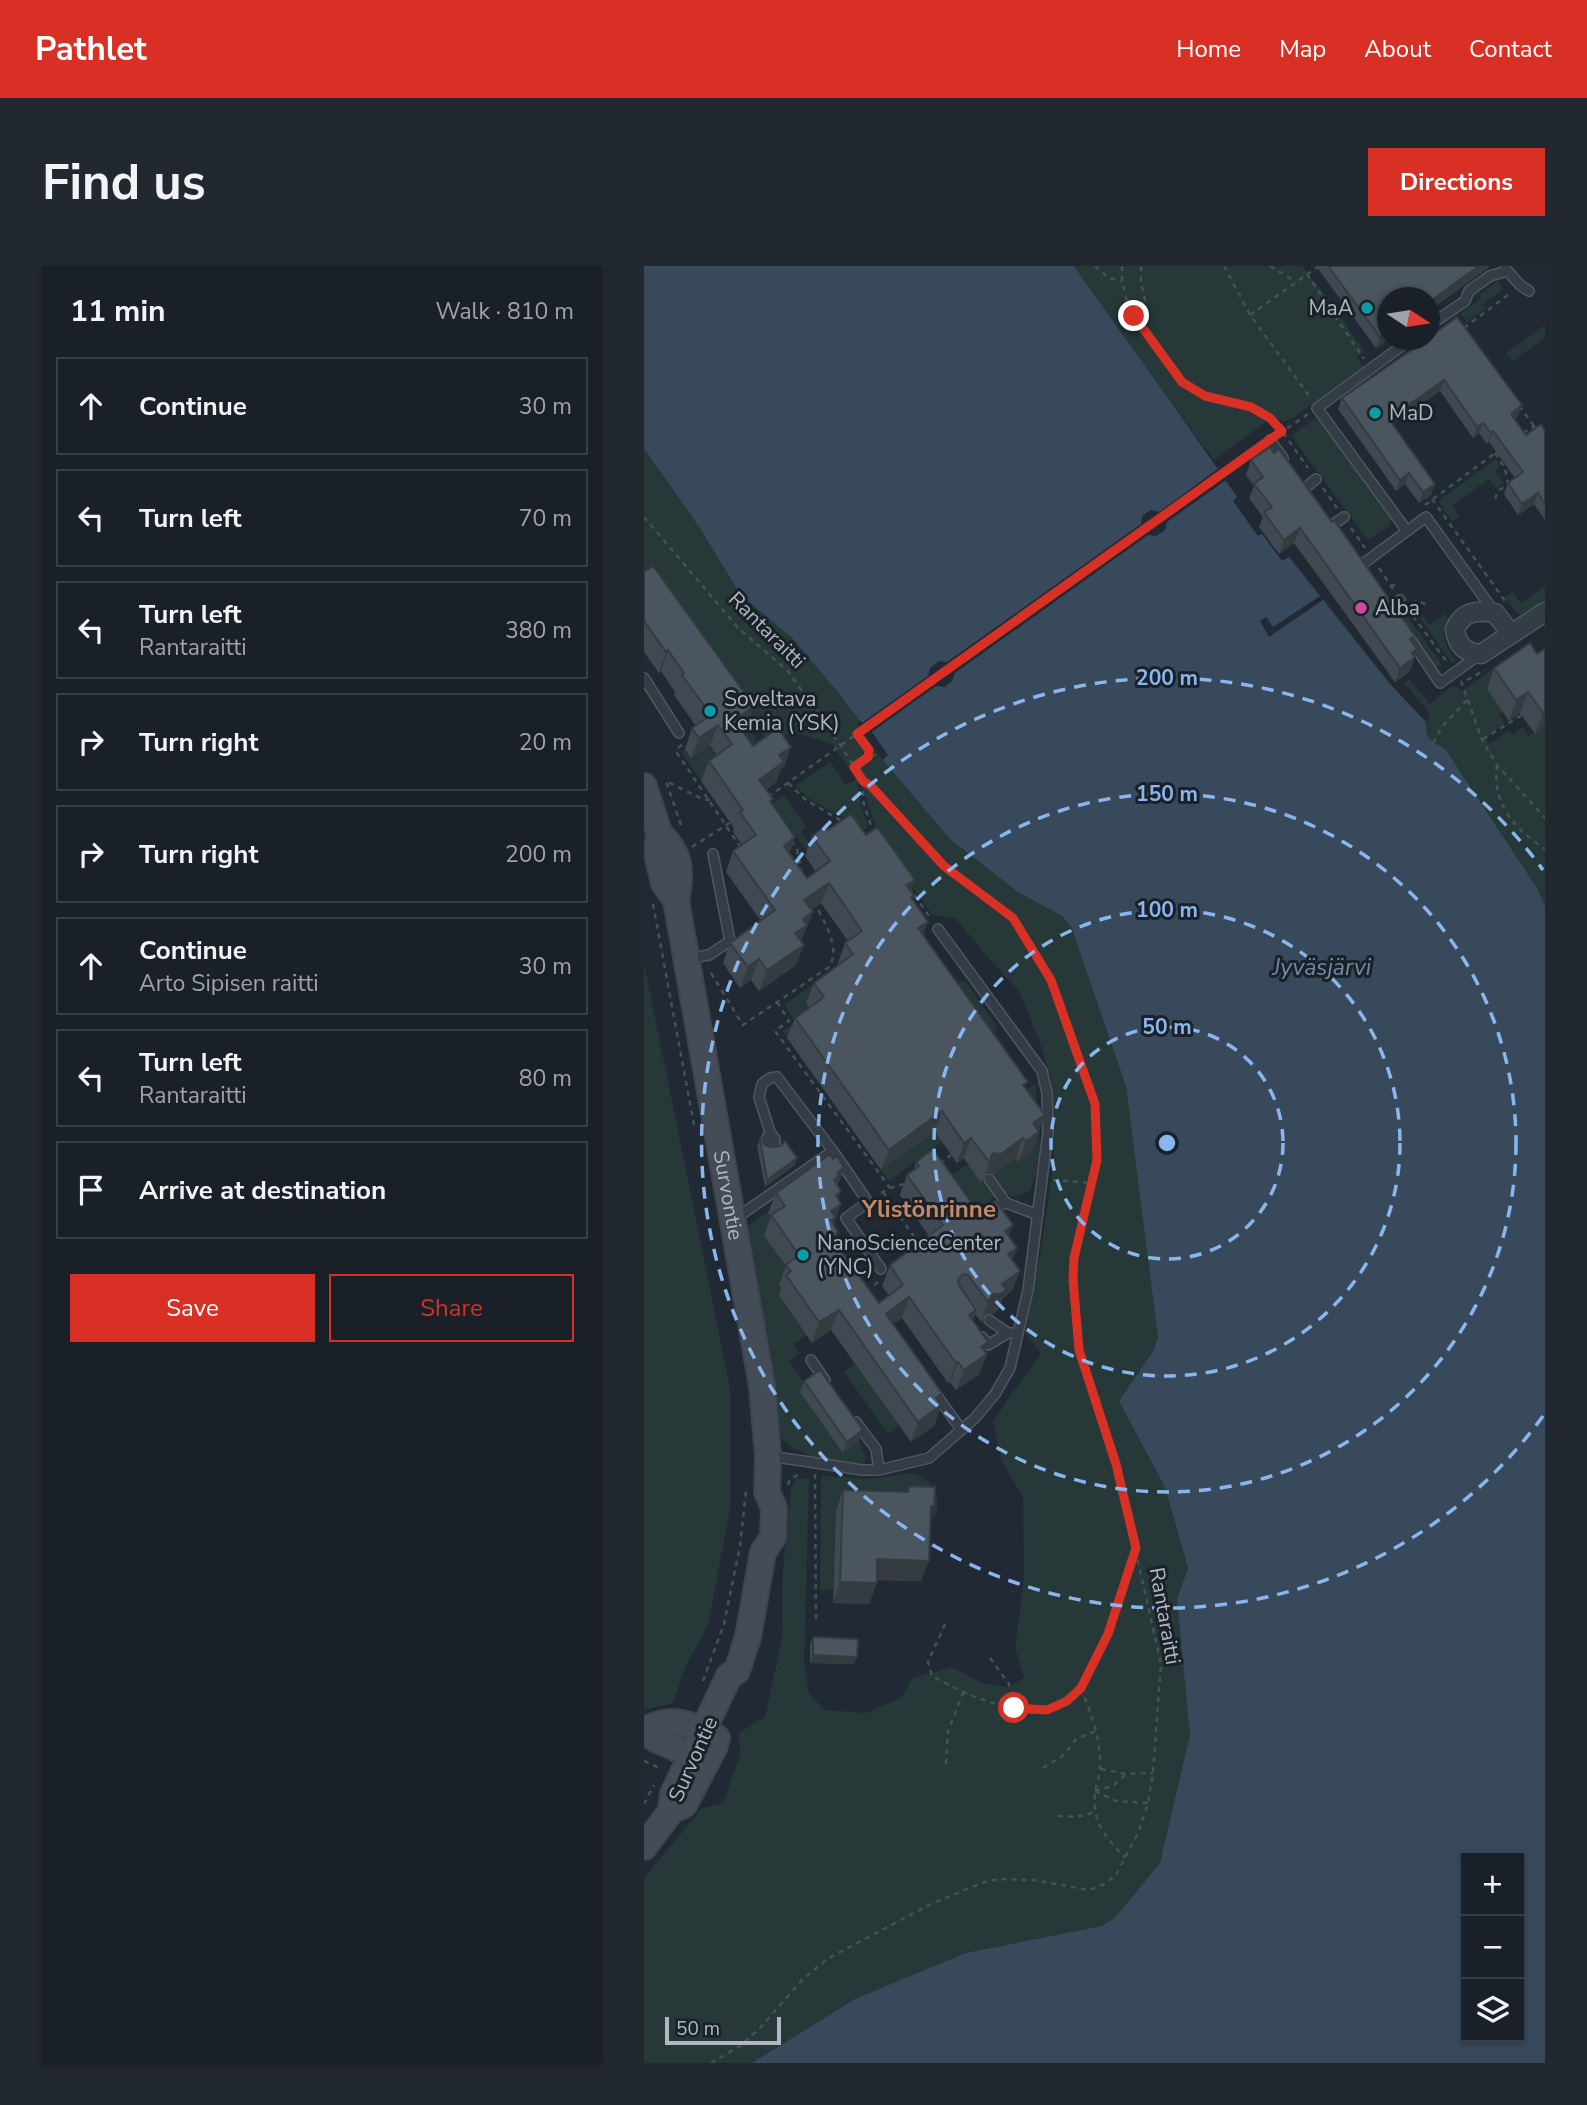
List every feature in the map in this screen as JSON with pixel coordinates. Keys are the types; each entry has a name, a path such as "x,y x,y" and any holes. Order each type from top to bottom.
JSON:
{"main road":[{"name":"Survontie","path":"644,786 671,831 679,868 680,878 664,899 694,957 732,1218 762,1386 768,1456 757,1487 774,1508 773,1536 763,1552 748,1637 737,1671 729,1676 712,1735 691,1755 673,1794 671,1811 644,1847"},
{"path":"691,1755 655,1739 644,1730 663,1721 673,1721 712,1735"}],"street":[{"path":"1518,630 1495,612 1474,611 1463,615 1455,629 1458,642 1466,651 1481,654 1518,630 1545,611"}],"lane":[{"path":"1440,318 1465,301 1469,292 1490,276 1506,269 1520,285 1530,291"},
{"path":"1396,350 1317,408 1404,527"},
{"path":"1270,440 1291,470"},
{"path":"1304,489 1316,479"},
{"path":"1298,480 1311,498"},
{"path":"1324,517 1338,536"},
{"path":"1331,526 1344,517"},
{"path":"1360,566 1404,527 1426,517 1495,612"},
{"path":"1353,556 1367,577"},
{"path":"1381,598 1396,620"},
{"path":"1388,609 1400,600"},
{"path":"1403,630 1440,683 1481,654"},
{"path":"644,678 679,733"},
{"path":"694,957 709,954 730,941 713,854"},
{"path":"768,1456 842,1468 879,1470 929,1458 975,1418 1003,1382 1010,1368 1013,1333 1028,1290 1043,1179 1048,1132 1047,1093 1042,1071 938,929"},
{"path":"771,1147 775,1139 759,1097 762,1084 777,1077 869,1202 846,1218 884,1272"},
{"path":"732,1218 832,1151"},
{"path":"989,1179 1006,1203"},
{"path":"978,1217 996,1205 1006,1203 1038,1214"},
{"path":"989,1320 1013,1333"},
{"path":"973,1323 988,1345 1013,1333"},
{"path":"811,1360 835,1393"},
{"path":"928,1385 961,1429"},
{"path":"851,1416 876,1449 879,1470"}],"path":[{"path":"1095,266 1109,278 1122,281"},
{"path":"1122,266 1122,281 1129,309 1182,382 1205,396 1251,407 1270,418 1282,431"},
{"path":"1134,316 1146,303 1141,284 1141,266"},
{"path":"763,801 1317,408 1250,314 1224,266"},
{"path":"1270,266 1296,282"},
{"path":"1250,314 1319,266"},
{"path":"1307,274 1371,368"},
{"path":"1450,310 1464,328 1520,285"},
{"path":"1514,398 1539,434"},
{"path":"1514,439 1534,426"},
{"path":"1404,527 1432,499 1504,446"},
{"path":"1495,453 1505,468 1507,484 1498,491 1495,499"},
{"path":"1432,499 1518,630"},
{"name":"Rantaraitti","path":"644,517 739,629 788,671 842,746 863,781 871,786 944,866 1013,918 1051,980 1095,1104 1097,1160 1074,1258 1073,1279 1079,1350 1116,1464 1161,1664 1153,1773 1148,1803 1138,1833 1116,1875 1089,1890 1034,1880 1000,1879 984,1882 931,1904 827,1959 803,1979 760,2028 740,2046 711,2063"},
{"path":"1364,548 1369,544"},
{"path":"1391,587 1399,581"},
{"path":"1407,608 1416,601 1426,604"},
{"path":"1433,743 1442,727 1468,699 1482,740 1497,765 1545,818"},
{"path":"1482,740 1522,715"},
{"path":"857,734 869,750 868,757"},
{"path":"854,767 878,752"},
{"path":"677,753 746,855"},
{"path":"1497,765 1497,796 1520,832 1545,849"},
{"path":"671,831 666,781 702,799 710,800"},
{"path":"863,781 863,801 876,840 864,833"},
{"path":"788,783 806,800 852,827"},
{"path":"686,840 691,847 736,819"},
{"path":"790,839 797,849 803,876"},
{"path":"909,887 938,929"},
{"path":"664,899 695,1130"},
{"path":"694,957 743,1025 829,967 833,960 833,940 816,904"},
{"path":"777,1002 789,1021 775,1031 890,1188"},
{"path":"933,1168 951,1155"},
{"path":"1043,1179 1092,1183"},
{"path":"869,1202 890,1188 915,1182"},
{"path":"883,1192 923,1250"},
{"path":"871,1299 865,1291 884,1272"},
{"path":"815,1474 816,1620"},
{"path":"702,1683 724,1624 740,1546 757,1487"},
{"path":"945,1624 928,1662 932,1676 962,1693 1014,1708 1047,1710 1067,1701 1081,1688 1108,1634 1136,1548"},
{"path":"990,1658 1009,1684 1014,1708"},
{"path":"1081,1688 1097,1730 1101,1769 1095,1791 1095,1812 1103,1834 1125,1858"},
{"path":"946,1764 948,1731 962,1693"},
{"path":"1043,1768 1064,1755 1076,1739 1097,1730"},
{"path":"644,1761 662,1769 691,1755"},
{"path":"1101,1769 1126,1774 1153,1773"},
{"path":"1095,1791 1113,1786 1126,1774"},
{"path":"644,1804 656,1781"},
{"path":"1095,1791 1116,1801 1148,1803"},
{"path":"1058,1816 1076,1817 1095,1812"}],"shaded area":[{"path":"1074,266 1302,266 1364,351 1357,357 1363,367 1294,417 1283,422 1274,416 1214,460"},
{"path":"1497,281 1503,289 1483,304 1486,308 1467,322 1461,313 1481,299 1479,295"},
{"path":"1545,325 1545,338 1513,361 1506,353"},
{"path":"644,413 810,628 859,720 858,726 907,788 1108,907 1261,1894 912,2063 644,2063 644,1878 702,1808 723,1803 740,1755 739,1733 765,1716 782,1640 783,1569 791,1489 797,1479 809,1478 804,1664 809,1694 825,1710 866,1713 901,1698 913,1678 952,1667 984,1684 1010,1687 1024,1677 1015,1648 1024,1579 1023,1497 1002,1462 993,1421 1041,1353 1025,1334 1041,1250 1054,1158 1051,1079 1019,991 956,919 932,915 884,842 857,780 868,827 865,830 808,798 795,786 830,762 846,785 856,779 832,744 795,733 766,739 644,575"},
{"path":"1314,419 1319,420 1391,519 1389,526 1368,540 1294,440 1292,435"},
{"path":"1496,459 1500,467 1495,471 1504,483 1497,489 1489,479 1453,505 1459,517 1452,521 1439,503 1442,498"},
{"path":"1545,586 1545,600 1522,616 1505,597 1512,592 1521,603"},
{"path":"1415,604 1429,624 1445,614 1448,617 1444,630 1445,642 1457,663 1451,662 1412,607"},
{"path":"1398,608 1403,610 1441,667 1436,667 1398,613"},
{"path":"1515,653 1522,664 1503,712 1499,715 1505,723 1487,737 1489,744 1509,730 1513,734 1522,727 1529,736 1545,726 1545,905 1537,888 1446,750 1428,738 1425,721 1430,717 1428,711 1404,683 1409,679 1430,704 1452,686 1461,692"},
{"path":"746,727 757,740 751,747 701,781 681,751 685,749 691,758 698,753 692,744 726,741"},
{"path":"784,795 807,827 801,831 814,850 809,853 772,803"},
{"path":"644,963 730,1388 730,1509 708,1625 686,1665 673,1703 644,1710"},
{"path":"835,969 817,1017 787,1038 783,1031 796,1022 784,1005"},
{"path":"961,981 966,982 996,1025 997,1029 981,1040 951,989"},
{"path":"1035,1084 1040,1139 1037,1168 1029,1192 1013,1197 1002,1190 992,1175 1016,1158 1022,1093"},
{"path":"935,1132 942,1142 889,1181 881,1170"},
{"path":"968,1164 994,1195 989,1203 977,1209 974,1209 950,1176"},
{"path":"767,1212 778,1226 812,1332 793,1344 798,1352 802,1352 789,1361 807,1387 859,1441 866,1458 863,1464 835,1461 801,1452 791,1447 776,1431 742,1231"},
{"path":"856,1364 899,1426 888,1434 844,1372"},
{"path":"912,1473 926,1480 934,1490 938,1503 935,1518 836,1511 833,1590 820,1590 821,1476 870,1479"}],"water":[{"name":"Jyväsjärvi","path":"644,266 1074,266 1237,497 1233,501 1258,536 1262,534 1282,561 1289,557 1391,685 1425,721 1428,738 1446,750 1537,888 1545,905 1545,2063 752,2063 855,1999 966,1953 1102,1926 1115,1918 1160,1863 1190,1735 1177,1600 1188,1568 1165,1487 1119,1401 1154,1350 1158,1337 1126,1086 1071,926 1062,916 1018,892 950,839 883,760 888,755 872,732 859,720 793,639 740,594 700,528 644,448"}],"pier":[{"path":"1219,468 1226,480 1167,522 1165,530 1156,536 1148,535 955,673 952,681 945,687 936,686 869,734 859,725 928,676 930,668 939,661 947,662 1141,524 1142,516 1151,510 1159,512"},
{"path":"1320,596 1323,600 1269,637 1260,621 1266,617 1273,627"}],"building":[{"path":"1328,266 1479,266 1440,294 1440,287 1377,287 1377,333"},
{"name":"MaD","path":"1457,317 1522,405 1511,414 1526,435 1541,424 1545,431 1545,504 1538,493 1522,504 1508,483 1523,472 1493,431 1491,433 1483,423 1477,427 1444,380 1389,419 1435,484 1423,492 1409,473 1400,480 1342,398 1412,350 1440,350 1440,330"},
{"name":"Alba","path":"1270,447 1274,453 1279,449 1332,522 1334,520 1415,636 1410,639 1417,649 1412,653 1415,657 1400,668 1300,528 1284,540 1264,512 1272,507 1254,484 1263,477 1251,460"},
{"path":"653,566 754,706 735,720 753,746 778,728 791,747 779,755 784,762 759,780 795,837 784,846 807,878 830,861 812,836 825,826 828,830 851,814 866,835 877,827 915,880 906,885 928,922 918,928 1028,1082 1023,1085 1045,1115 1033,1123 1039,1132 1026,1141 1023,1138 1001,1154 993,1153 989,1162 971,1138 964,1143 942,1111 889,1150 795,1018 824,997 814,983 853,954 845,943 862,931 829,883 804,900 813,912 803,919 807,926 795,933 804,945 767,970 759,959 748,967 730,943 775,910 733,851 756,835 740,812 743,810 709,761 732,744 718,725 699,738 692,728 711,715 682,675 684,673 668,650 666,652 644,621 644,572"},
{"path":"1530,643 1537,654 1545,649 1543,713 1528,692 1516,700 1494,668"},
{"path":"760,1139 769,1147 781,1146 785,1141 797,1158 767,1180"},
{"path":"933,1149 979,1213 996,1201 1013,1225 1005,1231 1017,1248 1008,1254 1020,1271 1002,1284 1006,1290 993,1294 988,1302 968,1275 963,1274 958,1279 959,1285 976,1310 969,1315 988,1342 981,1347 987,1354 964,1370 956,1363 909,1297 886,1314 942,1393 936,1398 941,1405 918,1422 839,1310 819,1322 786,1275 791,1271 786,1265 799,1255 771,1215 785,1206 776,1193 830,1154 833,1159 837,1156 844,1168 837,1173 839,1176 834,1180 841,1191 836,1195 841,1204 831,1211 836,1217 831,1220 838,1232 831,1237 879,1303 903,1285 890,1265 943,1225 907,1175 919,1166 916,1162"},
{"path":"820,1370 863,1430 847,1442 804,1381"},
{"path":"909,1486 935,1487 934,1506 931,1506 929,1561 877,1559 877,1583 840,1582 843,1490 908,1492"},
{"path":"813,1637 858,1639 857,1657 813,1655"}],"place":[{"name":"MaA","path":"1367,308"},
{"name":"MaD","path":"1375,413"},
{"name":"Alba","path":"1361,608"},
{"name":"Soveltava Kemia (YSK)","path":"710,711"},
{"name":"NanoScienceCenter (YNC)","path":"803,1255"}],"district":[{"name":"Ylistönrinne","path":"929,1209"}],"route":[{"path":"1014,1708 1047,1710 1067,1701 1081,1688 1108,1634 1136,1548 1116,1464 1079,1350 1073,1279 1074,1258 1097,1160 1095,1104 1051,980 1013,918 944,866 871,786 863,781 854,767 868,757 869,750 857,734 1282,431 1270,418 1251,407 1205,396 1182,382 1134,316"}]}
